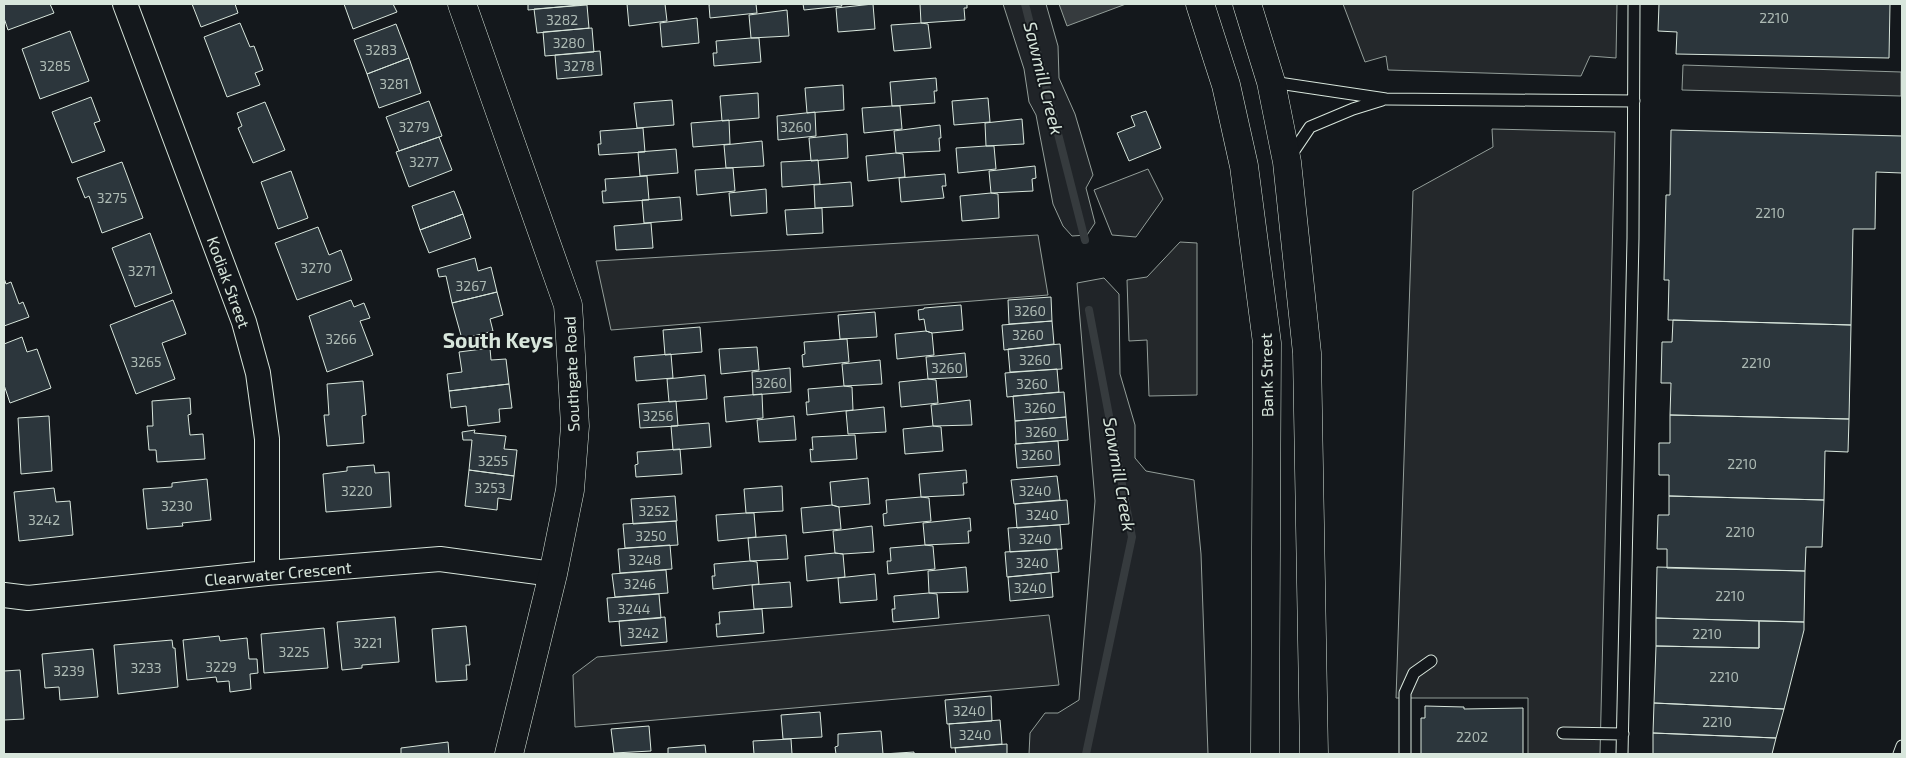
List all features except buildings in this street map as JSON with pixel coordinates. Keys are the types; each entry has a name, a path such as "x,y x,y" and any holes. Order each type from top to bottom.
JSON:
{"main road":[{"name":"Southgate Road","path":"462,4 568,305 575,426 570,490 553,574 509,754"},
{"name":"Bank Street","path":"1200,4 1226,85 1244,166 1267,343 1265,754"},
{"path":"1247,4 1271,82 1287,162 1307,353 1314,754"}],"street":[{"name":"Kodiak Street","path":"126,4 244,322 258,374 267,439 267,573"},
{"name":"Clearwater Crescent","path":"4,595 28,598 267,573 440,559 553,574"}],"lane":[{"path":"1622,754 1630,424 1634,4"},
{"path":"1271,82 1386,99 1634,100"},
{"path":"1287,162 1310,127 1353,109 1386,99"},
{"path":"1405,754 1405,693 1414,672 1431,661"},
{"path":"1564,733 1623,734"},
{"path":"1899,754 1902,746"}],"shaded area":[{"path":"1003,4 1046,4 1058,46 1059,78 1075,114 1093,175 1086,188 1095,223 1087,235 1072,236 1063,226 1053,204 1036,115 1029,102 1024,69"},
{"path":"1059,4 1126,4 1067,26"},
{"path":"1343,4 1617,4 1616,58 1590,56 1581,76 1388,70 1386,56 1365,62"},
{"path":"1683,65 1901,72 1901,96 1682,90"},
{"path":"1492,129 1615,132 1600,754 1528,754 1528,698 1396,698 1413,191 1493,147"},
{"path":"1148,169 1163,199 1136,237 1112,235 1094,190"},
{"path":"1038,235 1048,295 611,330 596,261"},
{"path":"1180,242 1197,243 1197,395 1149,396 1147,340 1129,341 1127,280 1147,277"},
{"path":"1104,278 1119,294 1120,374 1135,425 1135,458 1146,471 1194,480 1201,554 1208,754 1029,754 1030,733 1045,713 1058,713 1079,700 1095,501 1077,283"},
{"path":"1049,615 1059,685 575,727 573,675 597,657"}],"waterway":[{"name":"Sawmill Creek","path":"1025,4 1085,240"},
{"name":"Sawmill Creek","path":"1086,754 1132,537 1089,310"}],"district":[{"name":"South Keys","path":"498,339"}]}
